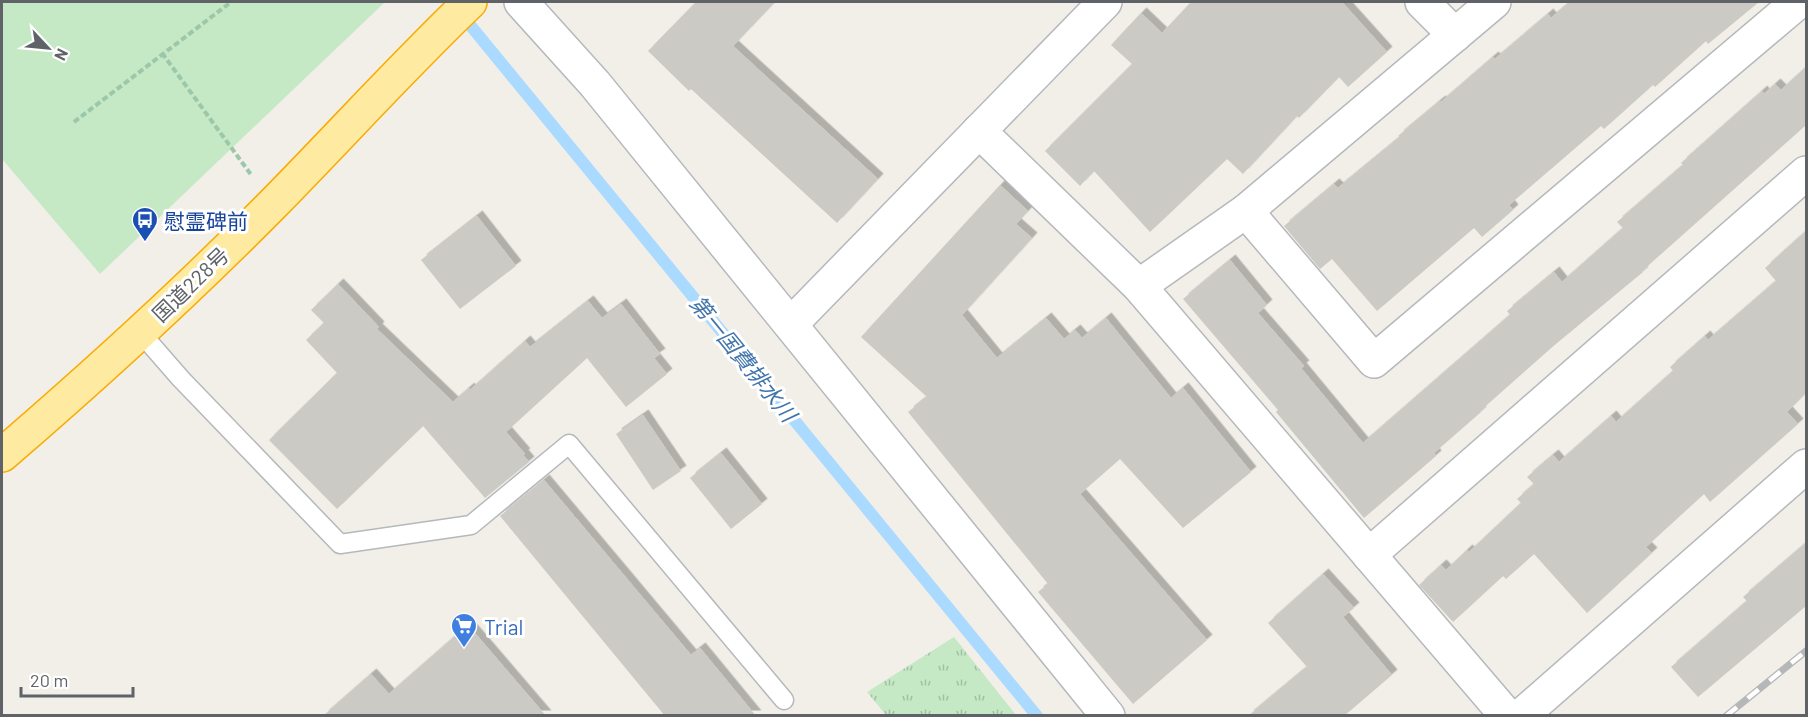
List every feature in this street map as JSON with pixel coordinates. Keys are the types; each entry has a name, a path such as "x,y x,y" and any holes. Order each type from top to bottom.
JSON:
{"highway":[{"name":"国道228号","path":"2,455 140,332 273,204 422,48 470,2"}],"street":[{"path":"521,2 595,84 1108,716"},
{"path":"791,324 1105,2"},
{"path":"1422,2 1455,35"},
{"path":"1139,286 1246,211 1494,2"},
{"path":"1246,211 1374,361 1798,2"},
{"path":"979,131 1139,286 1507,716"},
{"path":"1369,555 1806,173"},
{"path":"1521,716 1806,466"}],"lane":[{"path":"140,332 181,379 340,544 471,525 569,444 784,700"}],"path":[{"path":"74,122 231,2"},
{"path":"162,53 273,204"}],"green space":[{"path":"2,2 385,2 100,274 2,159"},
{"path":"954,637 1016,715 886,715 867,692"}],"building":[{"path":"696,2 775,2 733,46 878,179 837,223 691,89 689,91 648,51"},
{"path":"1191,2 1342,2 1387,52 1348,87 1339,77 1299,118 1297,116 1243,174 1227,159 1150,232 1094,171 1080,186 1045,151 1132,64 1111,45 1141,13 1162,33"},
{"path":"1570,2 1759,2 1708,44 1706,41 1604,129 1601,126 1509,205 1513,210 1482,237 1474,228 1377,311 1332,259 1320,269 1284,226 1334,184 1338,188 1493,57 1495,59 1548,14 1551,18"},
{"path":"1806,67 1806,125 1643,272 1551,348 1480,411 1434,453 1436,456 1364,518 1276,412 1278,410 1183,299 1230,260 1267,305 1258,313 1304,366 1301,368 1363,443 1510,315 1507,311 1554,272 1562,282 1623,228 1617,222 1683,165 1681,163 1762,91 1764,94 1775,84 1781,90"},
{"path":"1000,185 1028,211 1016,224 1032,238 962,315 997,358 1046,318 1064,339 1075,330 1082,338 1106,318 1171,398 1183,388 1251,472 1183,528 1120,459 1080,494 1207,640 1133,704 1038,592 1048,584 908,412 927,397 861,337"},
{"path":"477,216 516,266 460,309 421,260"},
{"path":"1806,231 1806,393 1787,412 1798,424 1710,502 1704,494 1646,547 1652,553 1587,613 1534,554 1506,579 1503,576 1453,622 1419,585 1441,565 1446,570 1467,550 1469,552 1521,503 1517,499 1534,484 1527,477 1553,455 1559,462 1611,416 1616,422 1673,371 1670,367 1705,336 1708,340 1776,281 1765,268"},
{"path":"338,284 379,327 377,329 453,402 469,388 470,390 525,341 530,347 588,301 602,318 621,304 660,354 654,358 667,374 626,407 587,358 506,432 529,462 485,498 423,426 337,509 269,440 337,373 306,340 324,323 311,310"},
{"path":"643,415 681,471 653,490 616,434"},
{"path":"721,453 762,504 731,529 690,478"},
{"path":"544,480 691,655 700,648 756,716 665,716 500,516"},
{"path":"1806,543 1806,606 1698,697 1671,667 1747,601 1743,597"},
{"path":"1323,574 1354,608 1343,617 1392,675 1344,716 1248,716 1307,667 1268,623"},
{"name":"Trial","path":"468,625 546,716 323,716 371,674 389,694"}],"waterway":[{"name":"第一国費排水川","path":"461,14 1037,716"}],"railway":[{"path":"1726,716 1806,651"}],"place":[{"name":"慰霊碑前","path":"145,243"},
{"name":"Trial","path":"464,649"}]}
